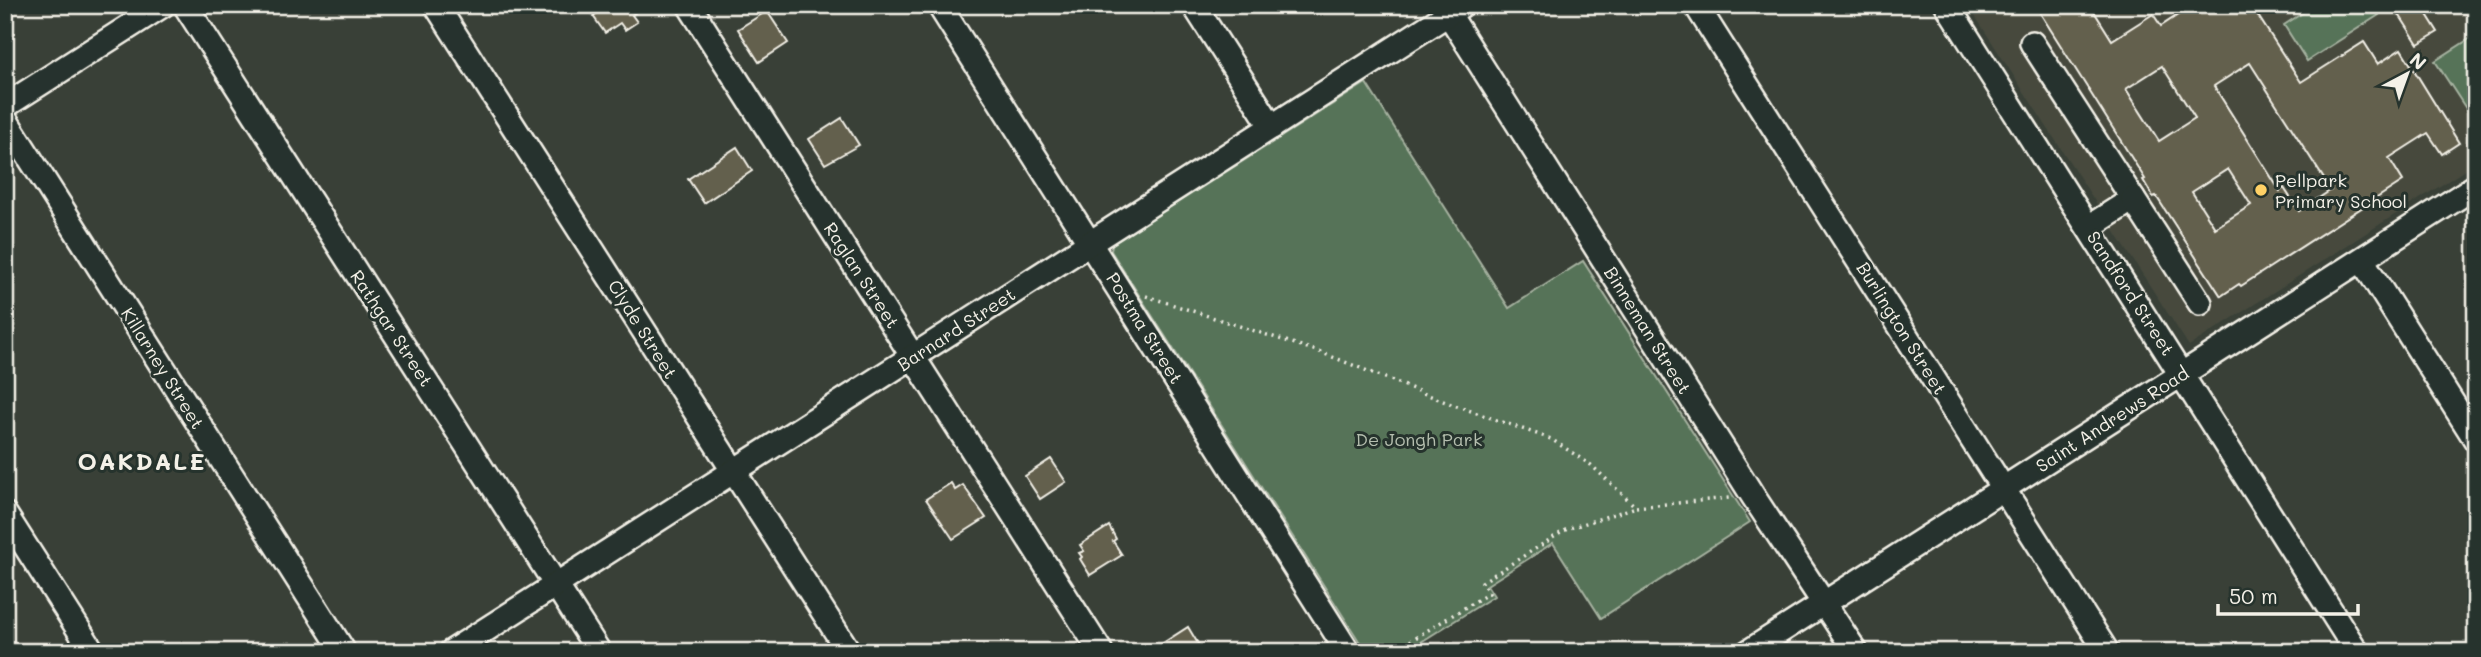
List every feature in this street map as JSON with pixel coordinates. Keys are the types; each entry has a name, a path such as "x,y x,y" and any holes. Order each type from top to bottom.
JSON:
{"street":[{"path":"5,106 163,5"},
{"name":"Rathgar Street","path":"185,5 599,652"},
{"name":"Clyde Street","path":"436,5 849,652"},
{"name":"Raglan Street","path":"689,5 1101,652"},
{"name":"Postma Street","path":"939,5 1348,652"},
{"path":"1194,5 1272,127"},
{"name":"Burlington Street","path":"1696,5 2107,652"},
{"name":"Sandford Street","path":"1947,5 2357,652"},
{"name":"Barnard Street","path":"451,652 1272,127 1451,8"},
{"name":"Binneman Street","path":"1451,8 1753,496 1856,652"},
{"path":"2032,43 2200,303"},
{"name":"Killarney Street","path":"5,119 344,652"},
{"name":"Saint Andrews Road","path":"1748,652 2476,186"},
{"path":"2089,227 2133,199"},
{"path":"2362,260 2476,440"},
{"path":"5,514 93,652"}],"path":[{"path":"1137,293 1320,352 1451,404 1551,439 1591,465 1636,507"},
{"path":"1392,652 1489,593 1482,582 1558,533 1581,522 1636,507 1741,497"}],"shaded area":[{"name":"Pellpark Primary School","path":"1985,5 2476,5 2476,163 2189,346 1973,13"}],"green space":[{"path":"2315,5 2373,5 2379,15 2307,61 2284,25"},
{"path":"2471,38 2476,46 2476,124 2435,61"},
{"name":"De Jongh Park","path":"1366,83 1509,308 1583,261 1750,522 1601,618 1553,543 1487,585 1494,596 1405,652 1366,652 1111,251 1112,244"}],"building":[{"path":"609,5 646,5 632,15 637,22 625,30 620,23 605,33 593,16"},
{"path":"2035,5 2090,5 2112,40 2153,14 2161,26 2193,5 2251,5 2301,82 2364,42 2378,64 2401,49 2459,143 2442,154 2428,133 2389,158 2403,181 2241,286 2239,284 2221,296 2156,196 2153,197 2143,180 2145,179","holes":["2250,63 2331,190 2299,211 2284,188 2280,191 2214,86","2162,66 2195,118 2159,141 2126,89","2228,169 2251,205 2215,228 2192,192"]},
{"path":"2393,5 2421,5 2438,32 2418,44"},
{"path":"767,11 788,43 759,62 738,29"},
{"path":"842,118 859,145 825,164 809,139"},
{"path":"737,147 752,171 704,203 688,179"},
{"path":"1051,459 1066,482 1040,499 1025,476"},
{"path":"951,483 955,490 963,485 986,518 953,539 926,499"},
{"path":"1109,526 1116,539 1113,541 1122,555 1090,575 1080,559 1082,557 1079,553 1084,551 1080,545"},
{"path":"1188,627 1203,652 1149,652"}],"place":[{"name":"Pellpark Primary School","path":"2261,190"}],"district":[{"name":"OAKDALE","path":"142,460"}]}
